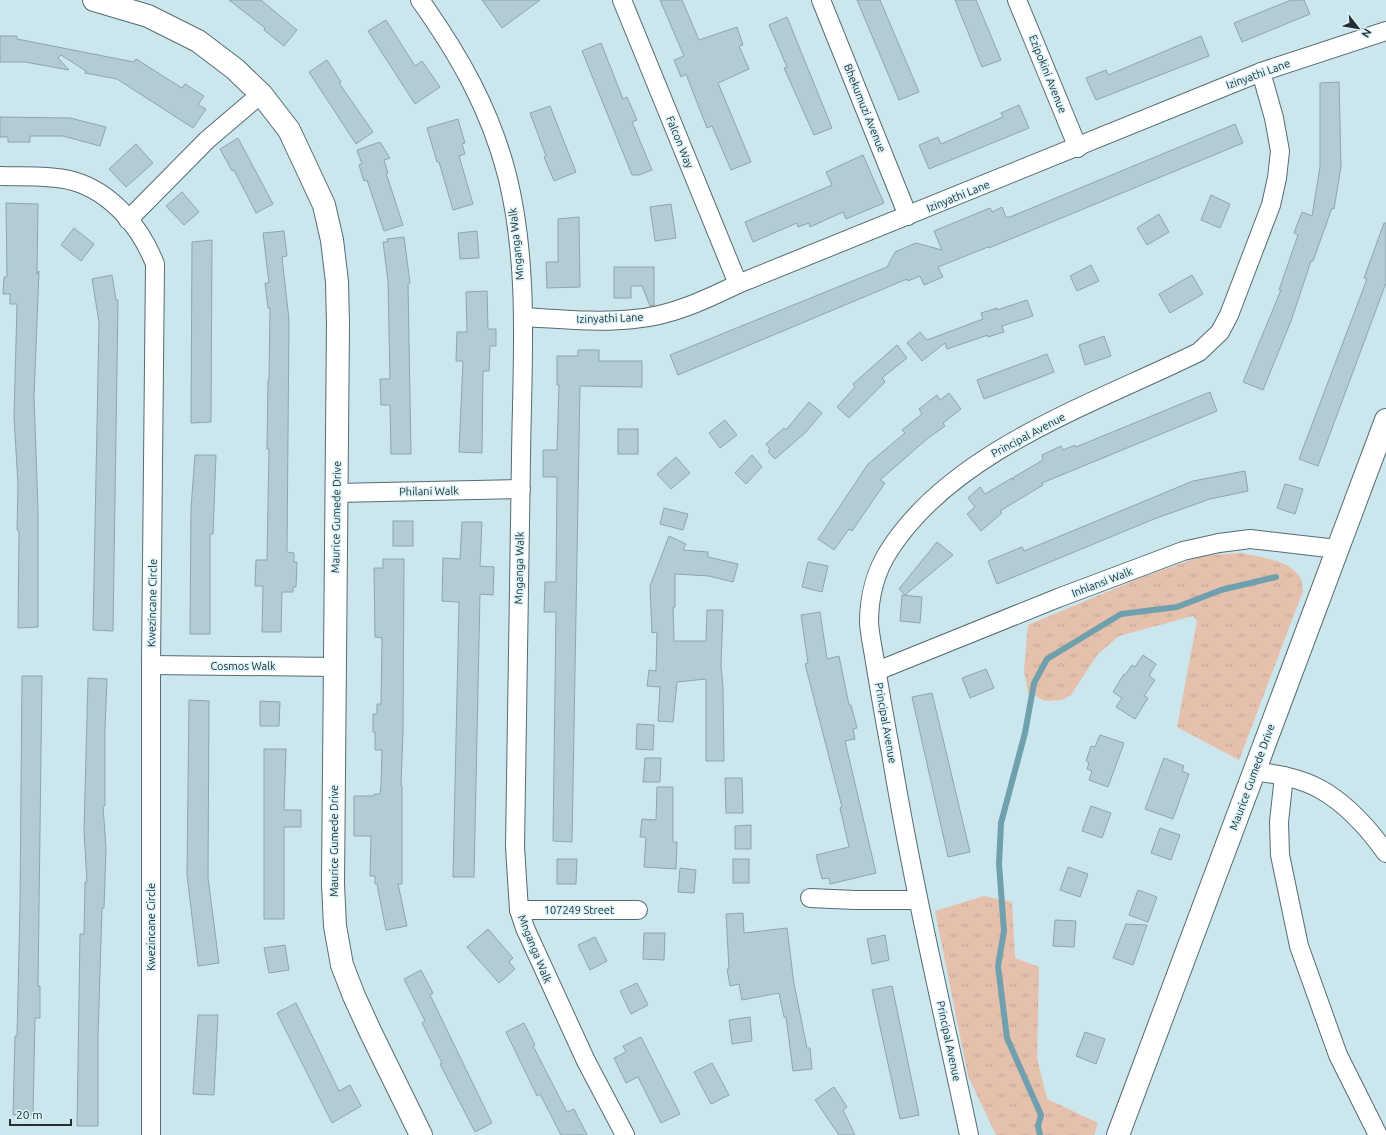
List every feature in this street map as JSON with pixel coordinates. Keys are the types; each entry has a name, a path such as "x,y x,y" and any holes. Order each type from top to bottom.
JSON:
{"street":[{"name":"Maurice Gumede Drive","path":"94,0 148,16 198,41 235,69 262,95 289,130 309,169 324,205 332,240 337,282 338,324 333,884 335,926 342,964 354,996 421,1135"},
{"name":"Mnganga Walk","path":"420,0 448,40 477,91 494,133 507,175 515,221 523,317 515,847 519,910 536,956 586,1061 625,1135"},
{"name":"Falcon Way","path":"622,0 738,284"},
{"name":"Bhekumuzi Avenue","path":"821,0 908,216"},
{"name":"Ezipokini Avenue","path":"1017,0 1078,148"},
{"name":"Izinyathi Lane","path":"523,317 578,320 634,319 664,314 694,305 738,284 1078,148 1261,72 1386,31"},
{"name":"Principal Avenue","path":"969,1135 918,900 869,624 872,594 879,570 889,551 919,514 968,470 1007,445 1199,352 1220,332 1237,297 1271,205 1277,178 1280,151 1274,118 1261,72"},
{"path":"128,220 207,140 255,99 262,95"},
{"name":"Kwezincane Circle","path":"0,176 54,178 73,181 92,188 124,214 148,246 155,264 156,286 151,665 151,1135"},
{"name":"Maurice Gumede Drive","path":"1118,1135 1337,549 1382,442 1386,420"},
{"name":"Philani Walk","path":"336,493 521,489"},
{"name":"Inhlansi Walk","path":"877,671 1058,598 1183,551 1219,543 1250,539 1337,549"},
{"name":"Cosmos Walk","path":"151,665 335,667"},
{"path":"1254,771 1284,776 1309,784 1336,800 1351,812 1386,853"},
{"path":"1284,776 1279,822 1280,855 1299,946 1338,1055 1378,1135"},
{"path":"810,898 918,900"},
{"name":"107249 Street","path":"519,910 638,910"}],"green space":[{"path":"1240,553 1274,560 1290,567 1301,579 1303,591 1239,760 1177,727 1197,621 1193,616 1119,636 1097,655 1071,695 1061,700 1045,701 1028,692 1024,671 1028,625 1140,578 1202,556"},
{"path":"984,896 1012,902 1015,958 1039,967 1037,1058 1047,1099 1098,1123 1094,1135 996,1135 968,1076 935,911"}],"building":[{"path":"229,0 261,0 297,30 284,46 264,30 265,28"},
{"path":"482,0 540,0 502,28"},
{"path":"660,0 682,0 699,40 737,27 743,45 739,46 749,69 718,83 751,162 731,170 712,126 707,128 686,74 681,77 674,60 684,56"},
{"path":"857,0 880,0 919,92 899,100"},
{"path":"955,0 976,0 1001,60 982,67"},
{"path":"1291,0 1304,0 1310,14 1242,42 1234,23"},
{"path":"787,17 832,128 814,135 784,68 787,67 769,25"},
{"path":"386,20 415,66 422,61 440,87 415,104 368,31"},
{"path":"0,36 17,36 17,39 134,62 136,59 182,88 185,84 204,96 198,105 206,109 193,128 117,79 85,73 86,71 61,55 58,58 69,70 25,62 0,62"},
{"path":"1201,36 1209,56 1096,100 1086,78 1106,70 1108,75"},
{"path":"601,43 623,99 627,97 637,120 632,122 652,170 639,175 632,175 582,51"},
{"path":"327,60 341,82 339,83 373,132 356,144 309,72"},
{"path":"1339,82 1341,167 1334,209 1332,208 1313,261 1311,261 1291,321 1263,390 1243,382 1281,290 1279,290 1298,235 1294,233 1302,212 1312,216 1320,167 1320,83"},
{"path":"1019,105 1029,128 929,169 919,145 938,137 941,144 1003,117 1001,113"},
{"path":"550,106 576,172 554,181 544,157 546,156 530,113"},
{"path":"0,117 70,118 106,127 100,146 63,136 30,136 30,142 8,142 8,137 0,137"},
{"path":"458,119 465,143 462,144 465,154 459,156 473,204 453,210 427,128"},
{"path":"1235,124 1243,143 989,248 988,247 938,267 943,277 924,285 920,276 908,281 907,279 678,375 670,355 887,267 895,252 916,243 942,250 934,231 990,208 992,212 1002,207 1006,217 1010,217"},
{"path":"238,138 273,204 256,213 234,170 232,171 220,149"},
{"path":"380,142 390,158 384,160 388,173 386,173 403,225 384,231 367,180 364,181 359,165 362,164 357,150"},
{"path":"136,144 153,163 126,187 109,169"},
{"path":"863,155 884,203 846,219 843,212 810,227 809,223 798,227 797,223 753,242 745,222 832,185 826,172"},
{"path":"182,192 199,212 184,225 166,206"},
{"path":"1211,195 1230,204 1220,228 1201,220"},
{"path":"6,203 38,204 37,274 39,271 34,397 38,509 38,627 18,628 19,531 17,530 18,485 14,417 17,304 10,304 10,294 3,294 4,277 7,277"},
{"path":"671,204 676,238 655,241 650,207"},
{"path":"1159,214 1169,232 1147,245 1137,228"},
{"path":"579,217 580,287 547,288 546,262 558,262 558,219"},
{"path":"1384,223 1386,223 1386,283 1318,466 1299,459 1367,279 1364,278"},
{"path":"74,228 94,244 81,261 61,245"},
{"path":"284,231 287,256 282,257 289,320 287,552 294,553 294,562 297,562 296,587 293,587 293,592 282,592 281,632 262,632 263,586 255,586 256,560 267,560 269,449 267,449 270,308 268,308 265,283 269,283 263,233"},
{"path":"477,231 479,258 460,259 458,233"},
{"path":"404,237 410,283 408,284 411,454 391,454 390,405 381,405 380,379 390,379 388,281 383,242 388,242 387,239"},
{"path":"212,240 211,422 191,423 192,242"},
{"path":"1091,265 1099,281 1077,291 1070,276"},
{"path":"614,267 654,267 654,305 650,306 642,286 631,286 631,298 614,298"},
{"path":"112,275 116,300 118,300 113,631 93,630 99,322 92,279"},
{"path":"1192,275 1203,294 1170,313 1159,294"},
{"path":"487,291 488,329 496,329 496,346 490,346 489,371 483,371 482,453 459,452 463,361 456,361 457,332 467,332 466,292"},
{"path":"1027,300 1033,316 1002,326 1004,332 988,337 988,335 947,349 945,343 922,361 907,343 920,332 927,340 983,319 981,313 997,308 997,310"},
{"path":"1104,336 1111,356 1085,365 1079,345"},
{"path":"897,345 907,358 882,378 885,382 849,418 837,407 855,387 853,384"},
{"path":"578,350 599,350 599,361 642,361 642,387 580,386 572,842 553,841 556,612 544,612 545,582 556,582 557,477 543,477 543,450 557,450 559,385 557,385 557,356 578,356"},
{"path":"1047,354 1054,372 984,399 977,380"},
{"path":"1210,392 1217,411 1042,483 1043,485 1000,511 1002,513 981,531 967,514 975,507 968,498 980,487 985,494 1012,478 1013,480 1014,477 1043,460 1042,455 1061,446 1063,450 1075,445 1076,447"},
{"path":"949,393 961,409 943,423 945,426 927,439 880,480 885,483 852,531 849,529 834,550 818,539 868,464 905,433 902,430 922,414 919,409 937,395 940,400"},
{"path":"809,402 822,413 806,432 775,459 768,452 770,449 766,444 784,428 786,430"},
{"path":"725,420 737,435 720,448 709,433"},
{"path":"618,429 638,429 638,454 618,454"},
{"path":"195,455 216,455 213,534 210,534 210,634 190,634 191,508"},
{"path":"752,455 762,467 746,484 735,473"},
{"path":"676,457 690,473 671,489 657,474"},
{"path":"1245,471 1248,491 1210,499 1154,519 997,584 988,561 1022,547 1024,551 1193,481"},
{"path":"1285,484 1303,489 1295,514 1277,508"},
{"path":"664,508 688,514 683,530 660,524"},
{"path":"393,521 413,521 413,546 393,546"},
{"path":"462,522 482,522 480,566 494,567 493,595 480,594 474,877 453,877 459,602 442,601 443,558 460,559"},
{"path":"669,536 686,544 683,550 708,552 708,557 738,564 733,582 709,576 675,574 675,607 673,607 674,641 706,641 707,610 723,610 721,666 723,687 724,761 706,761 706,679 677,682 673,722 658,721 660,687 647,686 649,670 656,671 657,632 652,633 650,586"},
{"path":"937,542 953,555 905,595 899,589"},
{"path":"383,559 404,559 403,732 401,786 402,884 398,884 407,926 386,930 377,884 375,884 375,876 370,876 371,836 354,836 354,796 374,796 374,794 380,794 381,786 382,750 375,750 375,732 373,732 373,714 377,714 377,704 381,704 382,638 375,637 374,568 383,568"},
{"path":"808,562 828,566 822,592 802,587"},
{"path":"902,595 922,597 920,623 900,621"},
{"path":"820,612 827,659 839,656 849,705 851,705 857,728 853,729 855,739 845,741 876,873 830,884 829,878 822,879 816,855 849,847 840,808 842,807 805,664 808,663 801,615"},
{"path":"1143,655 1156,664 1149,676 1155,680 1144,696 1148,698 1135,719 1116,707 1122,698 1113,692 1124,674 1125,675 1132,665 1135,667"},
{"path":"986,669 994,688 970,698 962,678"},
{"path":"22,676 42,676 38,986 40,986 40,1018 35,1018 33,1115 13,1115 15,1036 17,1036 20,906"},
{"path":"88,678 107,679 105,729 105,806 103,806 106,848 104,908 102,908 98,1037 98,1126 77,1126 80,934 84,934 85,882 87,882 84,831"},
{"path":"932,693 970,852 948,857 912,697"},
{"path":"189,700 209,701 208,878 219,963 198,966 187,875"},
{"path":"260,701 280,702 279,726 260,726"},
{"path":"637,724 654,725 653,750 636,749"},
{"path":"1100,735 1124,743 1108,787 1089,780 1092,771 1087,769 1089,763 1086,761 1091,746 1095,747"},
{"path":"264,749 286,749 284,810 301,810 301,827 284,827 284,919 264,919"},
{"path":"645,758 661,758 660,782 643,782"},
{"path":"1164,758 1184,766 1182,771 1189,774 1173,819 1145,809"},
{"path":"725,778 742,778 743,813 726,813"},
{"path":"657,787 673,787 673,842 677,842 676,869 644,867 646,837 640,837 642,819 656,820"},
{"path":"1091,806 1111,813 1102,838 1082,831"},
{"path":"751,825 751,849 735,849 735,826"},
{"path":"1160,828 1180,835 1171,860 1151,853"},
{"path":"557,859 577,859 576,884 557,884"},
{"path":"733,859 749,859 749,883 733,883"},
{"path":"1068,867 1088,874 1080,897 1060,890"},
{"path":"680,868 696,870 694,893 678,892"},
{"path":"1138,890 1157,897 1148,922 1129,915"},
{"path":"743,913 744,933 787,928 794,984 807,1048 810,1048 812,1069 793,1071 786,1017 784,1017 779,993 742,1000 739,984 730,986 727,969 729,969 726,914"},
{"path":"1055,920 1076,921 1074,947 1053,946"},
{"path":"1126,924 1147,925 1133,965 1113,958"},
{"path":"488,929 513,958 509,962 515,969 499,983 467,947"},
{"path":"644,933 665,933 664,960 643,959"},
{"path":"885,935 889,960 872,964 867,939"},
{"path":"595,937 607,961 590,970 578,945"},
{"path":"285,945 289,970 269,973 264,948"},
{"path":"421,970 433,993 430,995 492,1123 475,1132 440,1064 442,1063 422,1023 425,1021 404,979"},
{"path":"637,983 648,1005 631,1014 620,991"},
{"path":"892,986 919,1115 900,1119 872,990"},
{"path":"296,1003 339,1091 350,1085 361,1106 332,1123 277,1013"},
{"path":"198,1015 218,1015 214,1095 193,1094"},
{"path":"750,1017 752,1041 732,1044 729,1020"},
{"path":"524,1023 535,1045 533,1046 567,1112 574,1109 587,1135 561,1135 540,1094 537,1096 506,1032"},
{"path":"1085,1032 1105,1039 1096,1064 1076,1056"},
{"path":"641,1037 680,1114 661,1123 638,1077 626,1083 614,1058 626,1052 623,1046"},
{"path":"712,1063 729,1095 711,1104 694,1072"},
{"path":"834,1087 847,1107 843,1110 855,1135 839,1135 815,1100"}],"waterway":[{"path":"1040,1135 1038,1126 1041,1115 1007,1038 998,966 1004,931 999,864 1001,823 1025,733 1034,683 1047,659 1121,614 1177,607 1221,590 1276,577"}]}
